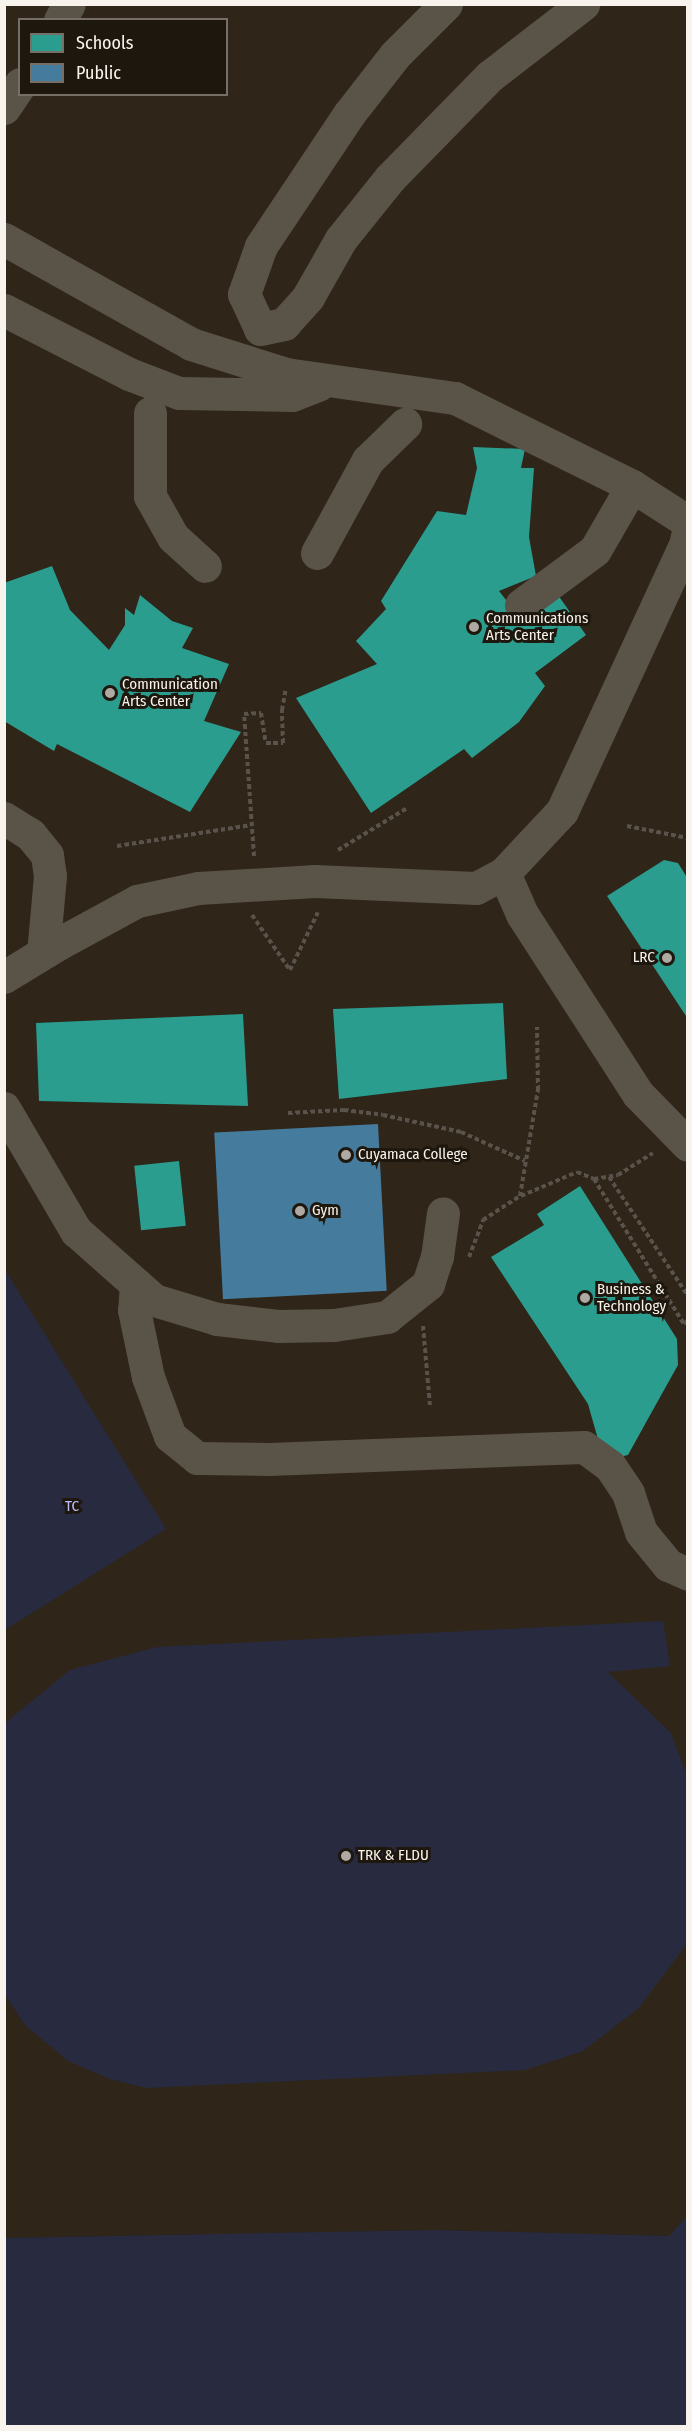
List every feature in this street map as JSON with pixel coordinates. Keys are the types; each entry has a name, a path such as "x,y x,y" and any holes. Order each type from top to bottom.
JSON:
{"street":[{"path":"61,18 69,4"},
{"path":"446,4 395,55 349,114 261,246 243,294 260,329 284,324 308,297 341,239 390,178 476,90 490,76 583,4"},
{"path":"4,108 18,87"},
{"path":"4,239 191,344 286,374 455,398 632,486 687,522"},
{"path":"4,310 119,370 179,393 292,395 328,381"},
{"path":"150,413 150,496 173,537 205,566"},
{"path":"316,553 368,460 405,424"},
{"path":"521,605 596,550 632,486"},
{"path":"4,977 137,901 198,888 242,886 332,866 476,888 504,873 562,811 685,545 687,532"},
{"path":"4,818 30,834 47,855 50,876 43,953"},
{"path":"504,873 522,914 638,1094 683,1140"},
{"path":"4,1108 76,1231 154,1300 217,1319 278,1326 334,1324 387,1317 428,1284 438,1257 443,1213"},
{"path":"136,1284 134,1310 148,1377 170,1436 197,1458 269,1459 584,1447 610,1466 628,1493 640,1532 668,1565 687,1574"}],"path":[{"path":"286,688 282,710 283,743 266,743 261,713 244,714 251,825 242,886 243,903 290,970 332,866 342,849 407,808"},
{"path":"117,846 251,825"},
{"path":"627,826 687,838"},
{"path":"520,1196 538,1090 537,1027"},
{"path":"288,1113 344,1110 382,1115 461,1132 525,1161"},
{"path":"467,1260 473,1251 483,1220 520,1196 577,1172 594,1179 618,1175 683,1140"},
{"path":"609,1177 687,1296"},
{"path":"594,1179 684,1324 687,1320"},
{"path":"411,1298 423,1316 430,1406"}],"shaded area":[{"name":"Cuyamaca College","path":"4,5 687,5 688,2216 669,2236 435,2230 5,2238"}],"green space":[{"name":"TC","path":"5,1270 166,1529 5,1630"},
{"name":"TRK & FLDU","path":"663,1621 670,1666 608,1672 671,1733 687,1776 687,1936 685,1946 639,2008 583,2051 525,2070 146,2088 110,2079 68,2061 25,2025 5,1995 5,1723 70,1670 157,1647"},
{"path":"687,2216 687,2426 5,2426 5,2238 435,2230 669,2236"}],"building: Schools":[{"name":"Communications Arts Center","path":"473,447 525,449 521,468 534,468 529,537 536,576 499,591 521,619 558,595 586,635 535,673 545,686 519,722 472,758 464,749 371,813 296,698 377,664 356,641 386,609 381,601 437,511 466,515 477,468"},
{"name":"Communication Arts Center","path":"52,566 70,610 109,650 125,625 125,608 134,615 140,595 172,621 193,628 182,648 229,664 204,721 241,732 190,812 57,744 54,751 4,721 4,583"},
{"name":"LRC","path":"664,860 678,863 688,879 688,1019 607,896"},
{"path":"503,1003 507,1079 339,1099 333,1009"},
{"path":"243,1014 248,1106 39,1101 36,1023"},
{"path":"179,1161 186,1226 141,1230 134,1166"},
{"name":"Business & Technology","path":"580,1186 677,1339 678,1365 628,1455 611,1459 601,1450 588,1404 491,1257 544,1225 537,1214"}],"building: Public":[{"name":"Gym","path":"378,1124 387,1291 223,1299 214,1133"}],"place":[{"name":"Communications Arts Center","path":"474,627"},
{"name":"Communication Arts Center","path":"110,693"},
{"name":"LRC","path":"667,958"},
{"name":"Cuyamaca College","path":"346,1155"},
{"name":"Gym","path":"300,1211"},
{"name":"Business & Technology","path":"585,1298"},
{"name":"TRK & FLDU","path":"346,1856"}]}
